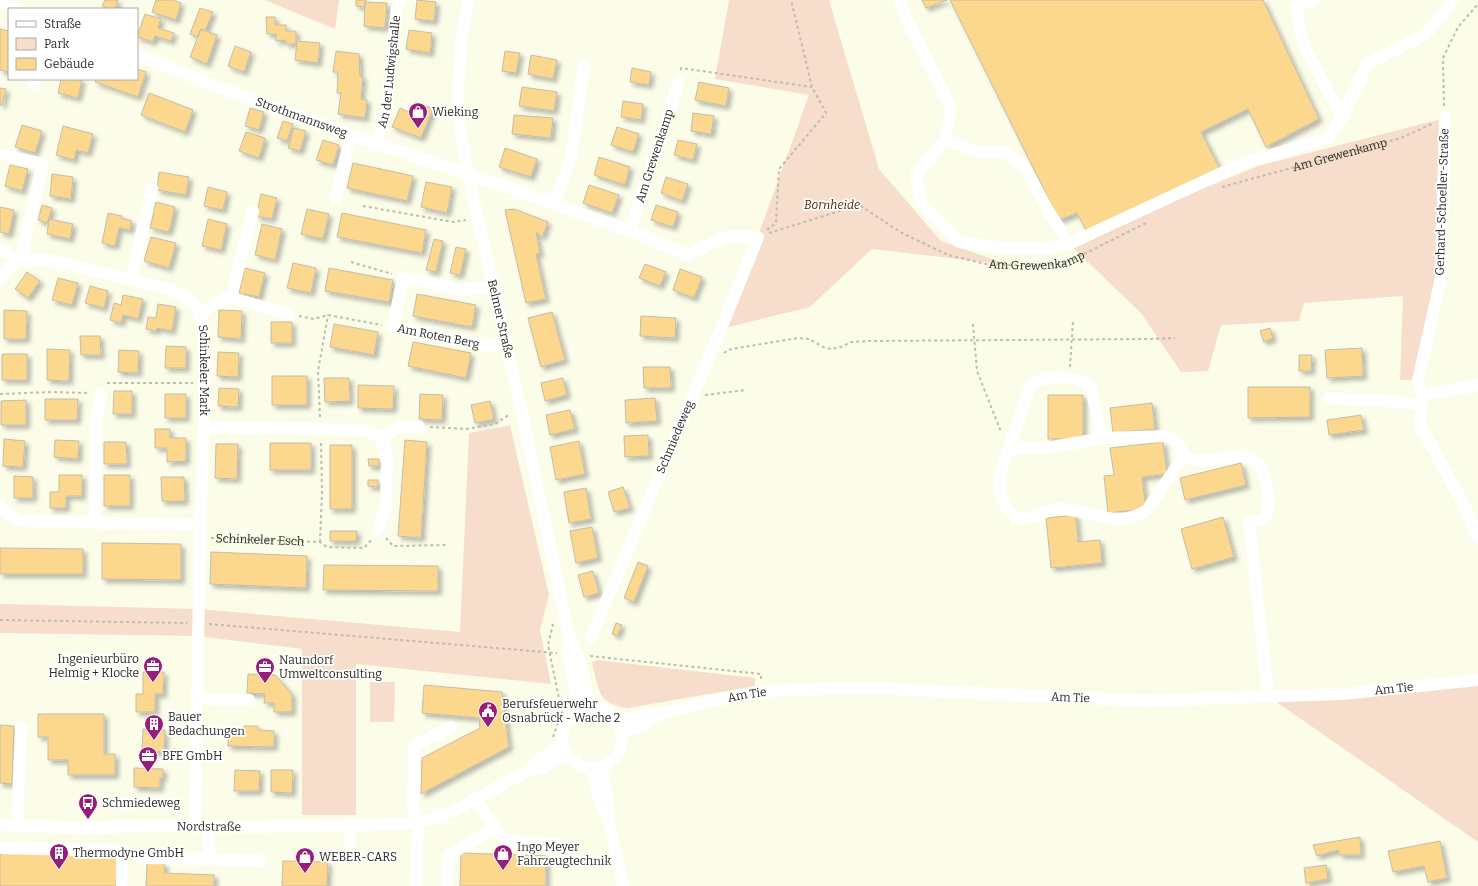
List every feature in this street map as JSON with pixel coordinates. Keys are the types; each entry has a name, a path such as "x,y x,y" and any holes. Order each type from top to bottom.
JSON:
{"street":[{"name":"An der Ludwigshalle","path":"376,144 386,112 396,7 401,0"},
{"name":"Belmer Straße","path":"468,0 462,34 458,94 461,133 477,218 521,409 569,636 578,655 586,710"},
{"path":"899,0 906,18 951,108 945,139 916,175 921,204 959,242 997,247 1042,249 1068,244 1241,164 1328,138 1342,117 1368,63 1426,34 1454,0"},
{"path":"1313,0 1296,7 1303,44 1342,117"},
{"path":"0,2 16,8"},
{"name":"Strothmannsweg","path":"138,55 223,89 376,144 468,175"},
{"path":"554,204 570,158 584,65"},
{"name":"Am Grewenkamp","path":"630,231 678,81"},
{"name":"Gerhard-Schoeller-Straße","path":"1445,118 1441,278 1418,380 1421,401 1420,425 1463,502 1478,538"},
{"path":"336,197 351,135"},
{"path":"945,139 980,153 1005,152 1025,168 1068,244"},
{"path":"0,280 7,269 20,261 42,164 5,155"},
{"path":"468,175 630,231 688,255 726,237 758,236"},
{"path":"131,280 152,188"},
{"path":"231,297 253,211"},
{"name":"Schmiedeweg","path":"591,637 698,396 758,236"},
{"path":"0,248 20,261"},
{"name":"Schinkeler Mark","path":"20,261 44,259 169,289 189,298 200,313 204,333 204,427 199,538 195,827"},
{"path":"403,277 461,290 493,286"},
{"name":"Am Roten Berg","path":"403,277 394,328 488,346 505,343"},
{"path":"200,313 228,297 231,297 288,314"},
{"path":"1104,438 1100,430 1091,387 1079,380 1060,377 1043,379 1033,383 1028,392 1000,474 1000,491 1006,508 1018,519 1033,517 1047,510 1058,509 1081,512 1107,519 1123,519 1138,516 1147,510 1185,454"},
{"path":"1329,398 1402,402 1421,401 1478,385"},
{"path":"95,523 96,418 101,394"},
{"path":"204,427 364,430 380,437 387,454 386,506 378,530"},
{"path":"380,437 400,427 419,427"},
{"path":"1008,449 1052,447 1104,438 1166,436 1176,441 1185,454 1191,459 1201,461 1238,456 1252,459 1261,468 1266,478 1269,496 1267,512 1263,520 1249,522 1268,696"},
{"path":"0,506 5,513 21,521 200,525"},
{"name":"Belmer Straße","path":"569,636 568,654 586,710"},
{"name":"Am Tie","path":"617,721 642,715 665,713 698,704 777,690 874,688 1144,701 1342,694 1478,680"},
{"path":"197,698 249,700"},
{"path":"600,709 617,721 622,739 620,749 616,757 608,764 596,767 581,766 574,762 565,750 562,735 566,725 575,714 586,710 600,709"},
{"name":"Am Tie","path":"621,733 644,725 665,713"},
{"path":"17,826 20,726"},
{"path":"416,886 418,822 413,807 414,746 451,727"},
{"name":"Nordstraße","path":"0,825 87,828 384,825 418,822 452,812 531,769 540,768 565,750"},
{"path":"596,767 598,796 608,817 623,886"},
{"path":"475,799 501,835 510,841 555,844"},
{"path":"350,825 350,844"},
{"path":"209,827 209,859"},
{"path":"447,886 448,862 450,854 496,828"},
{"path":"0,848 122,851 122,886"},
{"path":"142,858 261,861"}],"path":[{"path":"758,236 776,223 779,169 826,113 812,87 790,0"},
{"name":"Gerhard-Schoeller-Straße","path":"1445,118 1443,58 1458,27 1478,4"},
{"path":"678,81 681,68 812,87"},
{"name":"Am Grewenkamp","path":"1217,188 1401,138 1445,118"},
{"name":"Am Grewenkamp","path":"758,236 859,205 902,233 948,255 986,264 1036,266 1066,263 1149,221"},
{"path":"363,206 453,222 477,218"},
{"path":"351,262 403,277"},
{"path":"288,314 314,320 328,315 394,328"},
{"name":"Schinkeler Esch","path":"320,542 322,492 318,371 328,315"},
{"path":"1070,378 1073,321"},
{"path":"973,324 977,372 1008,449"},
{"path":"721,356 728,350 798,338 809,339 823,347 831,349 841,347 851,342 869,341 1175,338"},
{"path":"0,394 52,392 101,394 104,383 204,383"},
{"path":"698,396 707,389"},
{"path":"698,396 746,390"},
{"path":"419,427 466,429 495,424 508,414 521,409"},
{"path":"378,530 393,546 447,546"},
{"name":"Schinkeler Esch","path":"199,538 320,542 327,547 364,548 378,530"},
{"path":"553,737 562,713 548,645 555,613 562,604"},
{"path":"0,620 198,623 568,654"},
{"path":"586,656 761,674 761,693"}],"green space":[{"path":"265,0 339,0 335,29"},
{"name":"Bornheide","path":"729,0 829,0 879,169 941,241 1009,265 872,249 810,307 721,329 758,236 809,95 715,79"},
{"path":"1445,118 1441,278 1418,380 1400,380 1403,296 1304,303 1299,321 1221,325 1208,371 1181,372 1141,313 1069,244 1258,166"},
{"path":"510,425 549,595 540,630 551,684 356,664 356,815 302,815 302,649 197,636 0,633 0,604 198,609 460,632 469,433"},
{"path":"597,660 755,678 755,686 628,708 610,703 601,694 598,688 592,663"},
{"path":"1478,680 1478,842 1268,696"},
{"path":"370,682 395,682 394,722 370,722"}],"building":[{"path":"105,0 118,0 115,8 102,6"},
{"path":"156,0 173,0 181,3 176,20 152,12"},
{"path":"356,0 366,0 365,7 356,6"},
{"path":"417,0 436,2 434,21 415,19"},
{"path":"922,0 947,0 926,8"},
{"path":"950,0 1263,0 1319,119 1266,147 1248,109 1201,132 1220,169 1088,234 1077,213 1059,220"},
{"path":"365,2 387,3 385,28 364,26"},
{"path":"200,8 213,12 205,31 201,29 197,37 190,34"},
{"path":"145,14 161,19 158,28 174,33 171,41 155,36 153,42 138,37"},
{"path":"266,17 275,17 275,25 286,25 286,31 296,31 296,44 286,44 286,40 276,41 276,34 267,34"},
{"path":"0,29 8,31 8,72 0,70"},
{"path":"201,29 217,35 207,64 190,57"},
{"path":"409,30 432,33 430,53 406,49"},
{"path":"297,41 320,43 318,63 295,60"},
{"path":"235,46 251,52 244,72 228,66"},
{"path":"336,51 359,54 360,76 363,77 361,99 367,100 365,118 338,114 341,93 337,93 338,72 333,72"},
{"path":"505,51 520,53 516,73 502,71"},
{"path":"531,55 557,60 553,79 528,74"},
{"path":"632,68 651,72 649,85 630,82"},
{"path":"138,69 146,72 138,97 95,82 96,80 138,80"},
{"path":"61,80 82,80 78,98 58,93"},
{"path":"699,82 729,88 726,106 695,100"},
{"path":"522,87 557,92 554,111 519,106"},
{"path":"0,88 6,89 2,105 0,105"},
{"path":"149,93 193,110 185,132 141,115"},
{"path":"623,101 643,104 641,120 621,117"},
{"path":"416,102 433,109 421,138 392,127 400,108 411,113"},
{"path":"250,108 264,112 259,130 245,126"},
{"path":"693,113 714,116 711,134 691,131"},
{"path":"514,115 553,118 551,138 512,134"},
{"path":"283,121 293,124 287,141 277,138"},
{"path":"22,125 42,131 35,153 15,147"},
{"path":"63,126 93,134 88,153 76,150 74,160 56,155"},
{"path":"617,127 639,134 633,152 611,145"},
{"path":"294,128 306,131 300,151 288,148"},
{"path":"246,132 265,138 259,158 239,151"},
{"path":"323,140 339,145 333,165 316,160"},
{"path":"678,140 697,144 693,160 674,155"},
{"path":"505,148 537,159 531,177 499,167"},
{"path":"599,157 630,167 625,185 594,175"},
{"path":"353,163 413,176 407,201 347,188"},
{"path":"10,165 28,169 22,191 5,186"},
{"path":"159,172 189,177 186,195 157,190"},
{"path":"52,174 73,177 71,199 50,196"},
{"path":"666,177 688,184 682,201 661,193"},
{"path":"426,182 452,187 447,213 421,207"},
{"path":"589,185 619,195 612,213 583,203"},
{"path":"208,187 227,192 223,210 204,206"},
{"path":"261,194 277,198 272,219 256,216"},
{"path":"156,202 175,207 169,232 150,228"},
{"path":"42,205 52,208 47,223 38,220"},
{"path":"656,205 678,212 673,227 651,220"},
{"path":"0,207 14,210 9,234 0,232"},
{"path":"307,209 329,214 323,239 301,234"},
{"path":"514,209 548,222 542,237 536,232 540,253 536,254 546,299 526,303 505,210"},
{"path":"108,213 122,216 121,218 132,221 130,230 119,228 115,246 102,243"},
{"path":"342,213 426,230 422,253 337,237"},
{"path":"49,219 73,224 70,239 47,234"},
{"path":"208,219 227,224 221,250 202,246"},
{"path":"262,224 282,229 275,260 255,255"},
{"path":"151,237 176,243 169,268 144,261"},
{"path":"434,239 443,241 436,272 426,270"},
{"path":"456,247 466,249 460,275 450,273"},
{"path":"293,263 316,268 311,293 287,288"},
{"path":"645,264 666,272 660,286 639,278"},
{"path":"245,268 265,273 259,297 239,293"},
{"path":"329,268 393,280 389,302 325,291"},
{"path":"680,269 702,277 694,298 673,290"},
{"path":"27,272 40,281 28,298 15,289"},
{"path":"58,278 78,283 72,305 52,300"},
{"path":"90,286 108,291 104,308 85,303"},
{"path":"417,294 476,305 472,327 413,316"},
{"path":"123,295 143,299 138,319 123,315 121,323 110,320 114,303 121,305"},
{"path":"158,304 176,307 172,331 157,328 156,331 146,329 148,317 156,318"},
{"path":"4,310 27,311 26,339 4,339"},
{"path":"219,310 242,311 241,339 218,337"},
{"path":"552,312 565,360 541,367 528,318"},
{"path":"641,316 676,318 675,338 640,336"},
{"path":"271,322 292,322 292,343 271,343"},
{"path":"334,324 378,332 374,355 330,347"},
{"path":"1270,328 1273,338 1264,342 1260,331"},
{"path":"80,336 100,336 101,355 81,355"},
{"path":"413,342 471,353 466,378 408,366"},
{"path":"166,346 186,347 186,368 165,368"},
{"path":"1362,348 1363,376 1327,378 1325,350"},
{"path":"47,349 70,350 69,381 47,380"},
{"path":"119,350 139,351 138,373 118,372"},
{"path":"218,352 239,353 238,377 217,376"},
{"path":"2,354 27,354 27,380 2,380"},
{"path":"1299,355 1312,355 1311,371 1299,371"},
{"path":"643,367 670,367 671,388 644,388"},
{"path":"272,376 307,376 307,405 272,405"},
{"path":"324,378 349,378 350,401 325,402"},
{"path":"563,378 567,395 545,401 541,383"},
{"path":"358,385 394,386 393,409 358,408"},
{"path":"1248,387 1310,387 1310,417 1248,418"},
{"path":"219,388 239,389 238,407 218,406"},
{"path":"114,391 132,391 132,414 113,414"},
{"path":"165,394 186,394 186,418 165,418"},
{"path":"420,394 443,395 442,420 419,419"},
{"path":"1048,395 1083,395 1083,439 1048,439"},
{"path":"655,398 657,421 626,423 625,400"},
{"path":"45,399 78,399 77,420 45,420"},
{"path":"26,400 26,425 1,425 1,401"},
{"path":"490,401 494,419 475,423 471,405"},
{"path":"1152,403 1155,429 1113,433 1110,408"},
{"path":"570,410 575,429 550,435 546,415"},
{"path":"1361,415 1364,430 1329,435 1327,420"},
{"path":"155,429 170,429 170,438 186,438 186,461 167,462 167,448 155,448"},
{"path":"648,435 649,456 625,457 624,436"},
{"path":"4,439 25,441 23,467 3,466"},
{"path":"55,440 79,441 78,459 54,457"},
{"path":"405,440 427,442 421,538 398,536"},
{"path":"579,441 585,474 556,480 550,447"},
{"path":"104,442 126,442 127,464 104,464"},
{"path":"1163,442 1167,474 1142,477 1146,509 1108,513 1104,476 1114,475 1110,448"},
{"path":"270,443 311,443 311,470 270,470"},
{"path":"216,444 238,444 237,479 215,478"},
{"path":"330,445 352,445 352,509 330,509"},
{"path":"368,459 379,459 379,466 369,466"},
{"path":"1241,463 1246,485 1185,500 1180,478"},
{"path":"59,475 82,475 82,496 66,496 66,508 50,508 50,492 59,492"},
{"path":"104,475 130,475 130,506 104,506"},
{"path":"14,476 33,477 33,498 14,498"},
{"path":"161,477 184,477 185,501 162,501"},
{"path":"368,480 378,480 378,487 368,486"},
{"path":"623,487 630,508 614,512 608,492"},
{"path":"586,488 591,519 569,523 564,492"},
{"path":"1076,515 1078,542 1100,540 1102,563 1051,568 1046,518"},
{"path":"1223,517 1234,557 1192,569 1181,529"},
{"path":"592,527 598,558 576,563 570,531"},
{"path":"330,531 357,531 356,541 330,541"},
{"path":"102,543 181,544 181,580 102,579"},
{"path":"0,548 83,549 83,574 0,574"},
{"path":"211,552 307,556 306,588 210,584"},
{"path":"638,562 648,566 634,602 624,598"},
{"path":"324,565 438,566 438,591 323,590"},
{"path":"593,571 599,593 584,597 578,575"},
{"path":"616,623 622,625 617,636 612,634"},
{"name":"Ingenieurbüro Helmig + Klocke","path":"143,672 164,672 163,694 155,694 155,712 136,712 136,694 143,694"},
{"name":"Naundorf Umweltconsulting","path":"248,674 275,675 292,694 292,712 274,712 274,703 264,703 265,694 247,693"},
{"path":"424,685 502,692 509,747 421,794 422,758 480,728 479,718 422,713"},
{"path":"38,714 104,714 104,754 115,754 115,775 68,775 68,760 48,760 48,737 38,737"},
{"path":"0,725 14,726 12,784 0,783"},
{"path":"244,726 258,726 258,730 274,731 274,747 228,746 228,729 244,730"},
{"name":"Bauer Bedachungen","path":"143,729 165,730 164,752 142,751"},
{"name":"BFE GmbH","path":"134,768 163,769 163,778 160,778 160,788 134,787"},
{"path":"235,770 260,771 259,791 234,791"},
{"path":"271,770 293,770 292,793 271,792"},
{"path":"1360,837 1361,855 1340,855 1338,850 1317,856 1313,845"},
{"path":"1440,841 1447,878 1428,882 1424,866 1393,872 1388,851"},
{"name":"Thermodyne GmbH","path":"0,853 118,855 117,886 0,886"},
{"name":"Ingo Meyer Fahrzeugtechnik","path":"461,853 546,856 546,886 460,886"},
{"name":"WEBER-CARS","path":"283,861 328,862 327,886 282,886"},
{"path":"147,863 165,864 164,873 214,875 214,886 146,886"},
{"path":"1326,865 1328,879 1306,883 1304,868"}],"place":[{"name":"Wieking","path":"418,129"},
{"name":"Ingenieurbüro Helmig + Klocke","path":"153,683"},
{"name":"Naundorf Umweltconsulting","path":"265,684"},
{"name":"Berufsfeuerwehr Osnabrück - Wache 2","path":"488,728"},
{"name":"Bauer Bedachungen","path":"154,741"},
{"name":"BFE GmbH","path":"148,773"},
{"name":"Schmiedeweg","path":"88,820"},
{"name":"Thermodyne GmbH","path":"59,870"},
{"name":"Ingo Meyer Fahrzeugtechnik","path":"503,871"},
{"name":"WEBER-CARS","path":"305,874"}]}
